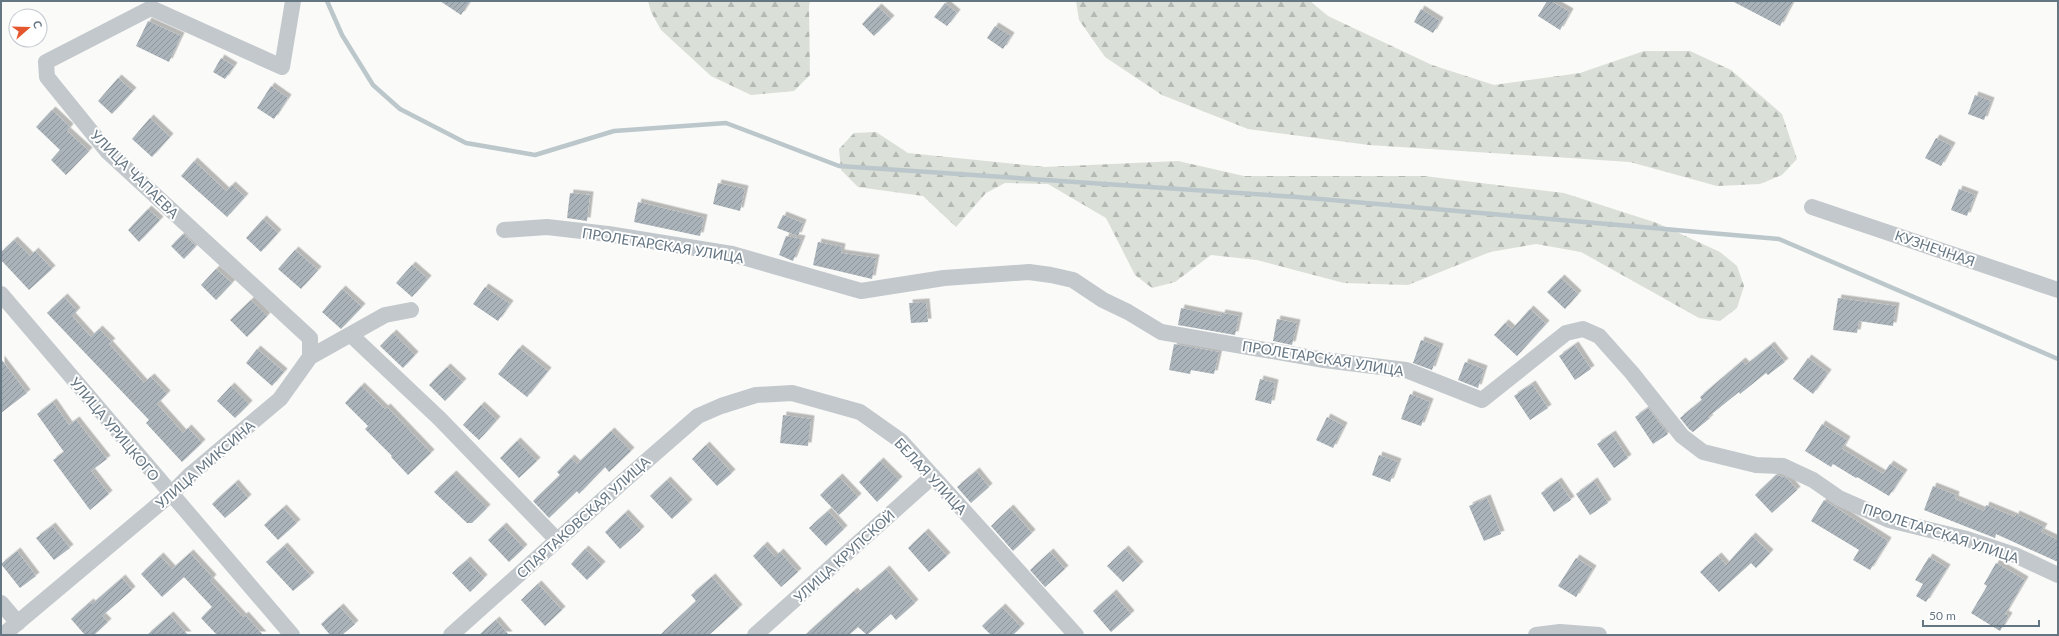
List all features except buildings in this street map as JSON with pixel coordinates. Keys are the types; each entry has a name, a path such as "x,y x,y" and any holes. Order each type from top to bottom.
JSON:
{"street":[{"name":"УЛИЦА ЧАПАЕВА","path":"293,1 282,67 151,8 46,62 47,77 107,151 310,338 310,357"},
{"name":"КУЗНЕЧНАЯ","path":"1812,207 2058,290"},
{"name":"ПРОЛЕТАРСКАЯ УЛИЦА","path":"504,230 547,228 608,234 732,254 861,291 944,278 1029,272 1050,275 1073,280 1103,300 1128,312 1161,332 1324,360 1406,370 1482,400 1566,333 1583,329 1599,336 1632,373 1682,436 1703,452 1756,465 1783,466 1813,480 1839,498 1889,520 1967,539 2015,555 2058,575"},
{"name":"УЛИЦА УРИЦКОГО","path":"1,294 170,494 292,635"},
{"name":"УЛИЦА МИКСИНА","path":"3,635 18,624 280,399 310,357 385,315 411,310"},
{"path":"351,335 440,419 557,540"},
{"name":"БЕЛАЯ УЛИЦА","path":"721,406 756,395 792,393 860,412 902,441 1076,635"},
{"name":"СПАРТАКОВСКАЯ УЛИЦА","path":"451,635 698,416 721,406"},
{"name":"УЛИЦА КРУПСКОЙ","path":"755,635 933,476"},
{"path":"1,602 18,624"},
{"path":"1536,635 1560,632 1599,635"}],"green space":[{"path":"648,1 810,1 810,75 794,91 751,95 711,76 661,30 651,12"},
{"path":"1076,1 1310,1 1328,16 1432,65 1494,85 1580,73 1644,51 1690,51 1731,70 1782,114 1797,159 1782,175 1760,184 1717,186 1630,162 1369,145 1248,129 1162,95 1105,57 1079,20"},
{"path":"876,132 908,153 1045,167 1178,161 1244,176 1424,176 1564,193 1657,223 1720,252 1737,266 1744,286 1737,308 1720,321 1699,318 1581,252 1536,244 1490,252 1408,285 1344,283 1257,260 1211,255 1175,282 1152,288 1135,275 1106,218 1048,184 1005,183 986,193 956,227 923,196 858,187 841,170 839,149 854,133"}],"waterway":[{"path":"327,1 342,35 373,85 400,109 466,143 535,155 614,131 726,123 839,166 1297,197 1779,239 2058,359"}]}
